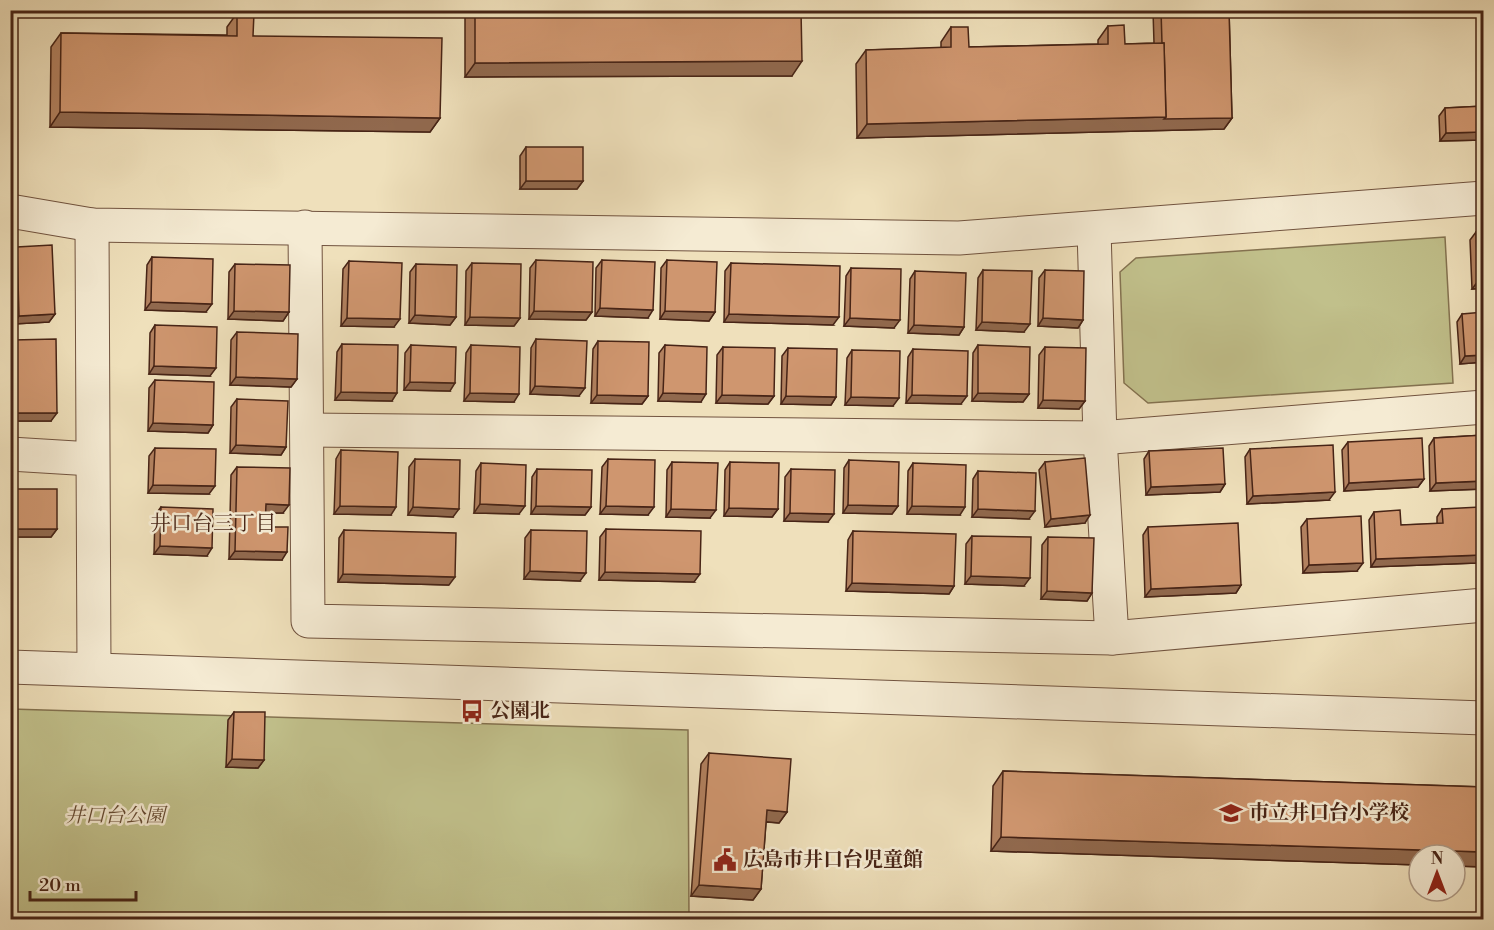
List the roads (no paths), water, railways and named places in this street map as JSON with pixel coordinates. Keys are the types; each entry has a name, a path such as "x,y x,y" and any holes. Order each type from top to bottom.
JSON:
{"street":[{"path":"10,211 92,225 959,238 1484,198"},
{"path":"92,225 94,669"},
{"path":"305,227 308,621 1112,638 1484,605"},
{"path":"1094,229 1100,438 1112,638"},
{"path":"307,430 1100,438 1484,407"},
{"path":"10,454 92,459"},
{"path":"10,667 1484,718"}],"place":[{"name":"公園北","path":"472,711"},
{"name":"市立井口台小学校","path":"1231,813"},
{"name":"広島市井口台児童館","path":"725,860"}],"district":[{"name":"井口台三丁目","path":"213,524"}],"park label":[{"name":"井口台公園","path":"115,816"}]}
